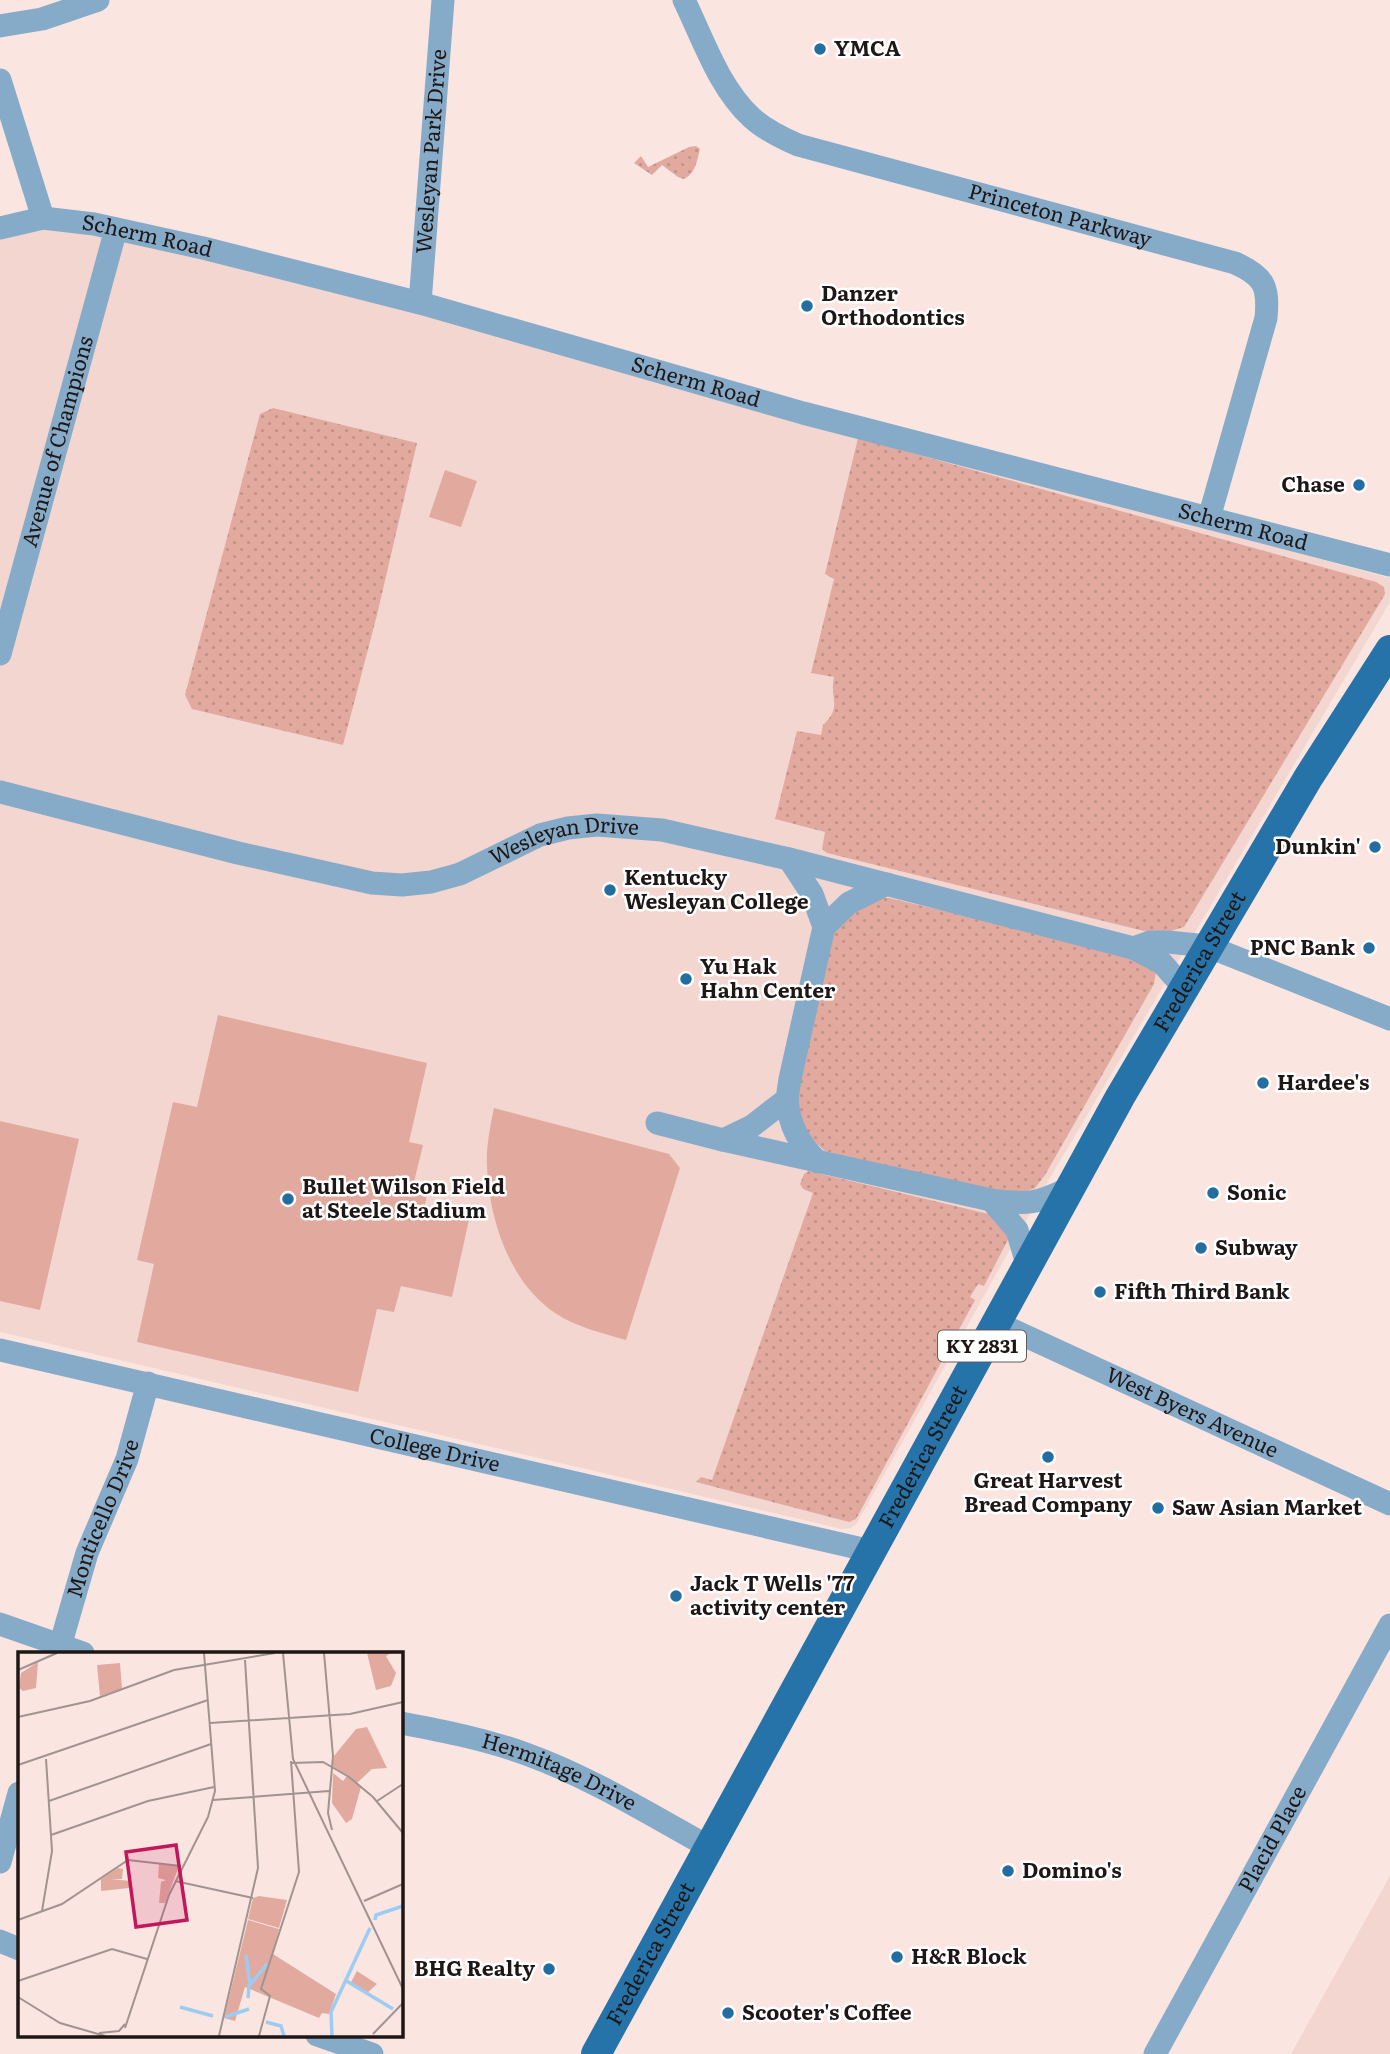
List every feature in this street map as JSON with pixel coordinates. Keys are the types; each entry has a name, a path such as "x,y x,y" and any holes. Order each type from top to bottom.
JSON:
{"main road":[{"name":"Frederica Street","path":"596,2054 1069,1188 1207,946 1308,778 1390,650"}],"street":[{"path":"0,26 42,19 98,0"},
{"name":"Wesleyan Park Drive","path":"420,303 443,0"},
{"name":"Princeton Parkway","path":"684,0 717,70 733,96 752,117 774,134 798,145 1235,263 1252,271 1263,282 1266,290 1266,318 1209,518"},
{"path":"0,80 43,218"},
{"name":"Scherm Road","path":"0,228 43,218 116,229 420,303 803,413 1390,565"},
{"name":"Avenue of Champions","path":"0,654 116,229"},
{"name":"Wesleyan Drive","path":"0,792 238,853 372,883 402,885 431,882 460,874 540,835 568,828 597,825 663,830 789,859 1133,948 1162,963 1183,987"},
{"path":"789,859 812,894 824,927 787,1098 788,1114 795,1134 806,1151 818,1162"},
{"path":"824,927 849,903 887,884"},
{"name":"Wesleyan Drive","path":"1133,948 1150,942 1207,946 1390,1019"},
{"path":"723,1140 752,1126 787,1098"},
{"path":"657,1123 991,1200 1027,1204 1069,1188"},
{"path":"991,1200 1017,1230 1027,1264"},
{"name":"West Byers Avenue","path":"995,1322 1390,1504"},
{"name":"College Drive","path":"0,1349 871,1551"},
{"name":"Monticello Drive","path":"59,1649 87,1553 127,1460 148,1383"},
{"path":"0,1624 59,1649 77,1652"},
{"name":"Placid Place","path":"1155,2054 1390,1625"},
{"name":"Hermitage Drive","path":"402,1723 467,1736 530,1755 588,1781 709,1847"},
{"path":"0,1862 18,1797"},
{"path":"0,1941 18,1949"},
{"path":"320,2036 372,2054"}],"shaded area":[{"path":"696,146 700,149 695,166 684,179 662,165 652,175 634,163 641,156 648,167"},
{"name":"Kentucky Wesleyan College","path":"48,228 129,241 367,300 1390,578 1390,602 1050,1178 857,1523 851,1528 842,1529 0,1332 0,239"},
{"path":"273,408 417,443 343,745 192,709 185,695 260,414"},
{"path":"858,438 1376,582 1384,587 1385,594 1381,601 1184,927 1164,933 1148,932 827,853 822,849 825,832 775,819 797,731 821,735 823,725 834,707 834,677 811,673 834,579 825,574"},
{"path":"445,470 477,481 461,527 429,517"},
{"path":"877,898 889,898 1133,955 1156,972 1154,984 1035,1188 1013,1196 825,1151 806,1134 793,1107 831,933 841,920"},
{"name":"Bullet Wilson Field at Steele Stadium","path":"218,1015 427,1063 409,1142 423,1145 412,1190 427,1194 425,1205 470,1215 452,1297 401,1286 394,1312 377,1309 358,1392 137,1342 154,1264 137,1260 173,1102 197,1107"},
{"path":"494,1108 669,1154 680,1168 626,1340 580,1326 555,1313 539,1300 514,1267 497,1228 489,1186 487,1152"},
{"path":"0,1121 79,1139 40,1310 0,1301"},
{"path":"809,1171 993,1215 1010,1236 984,1286 978,1284 970,1297 975,1300 856,1519 849,1522 696,1482 701,1477 712,1480 813,1193 803,1189 800,1184 804,1174"},
{"path":"1390,1876 1390,2054 1291,2054"}],"place":[{"name":"YMCA","path":"820,49"},
{"name":"Danzer Orthodontics","path":"807,306"},
{"name":"Chase","path":"1359,485"},
{"name":"Dunkin'","path":"1375,847"},
{"name":"Kentucky Wesleyan College","path":"610,890"},
{"name":"PNC Bank","path":"1369,948"},
{"name":"Yu Hak Hahn Center","path":"686,979"},
{"name":"Hardee's","path":"1263,1083"},
{"name":"Sonic","path":"1213,1193"},
{"name":"Bullet Wilson Field at Steele Stadium","path":"288,1199"},
{"name":"Subway","path":"1201,1248"},
{"name":"Fifth Third Bank","path":"1100,1292"},
{"name":"Great Harvest Bread Company","path":"1048,1457"},
{"name":"Saw Asian Market","path":"1158,1508"},
{"name":"Jack T Wells '77 activity center","path":"676,1596"},
{"name":"Domino's","path":"1008,1871"},
{"name":"H&R Block","path":"897,1957"},
{"name":"BHG Realty","path":"549,1969"},
{"name":"Scooter's Coffee","path":"728,2013"}]}
